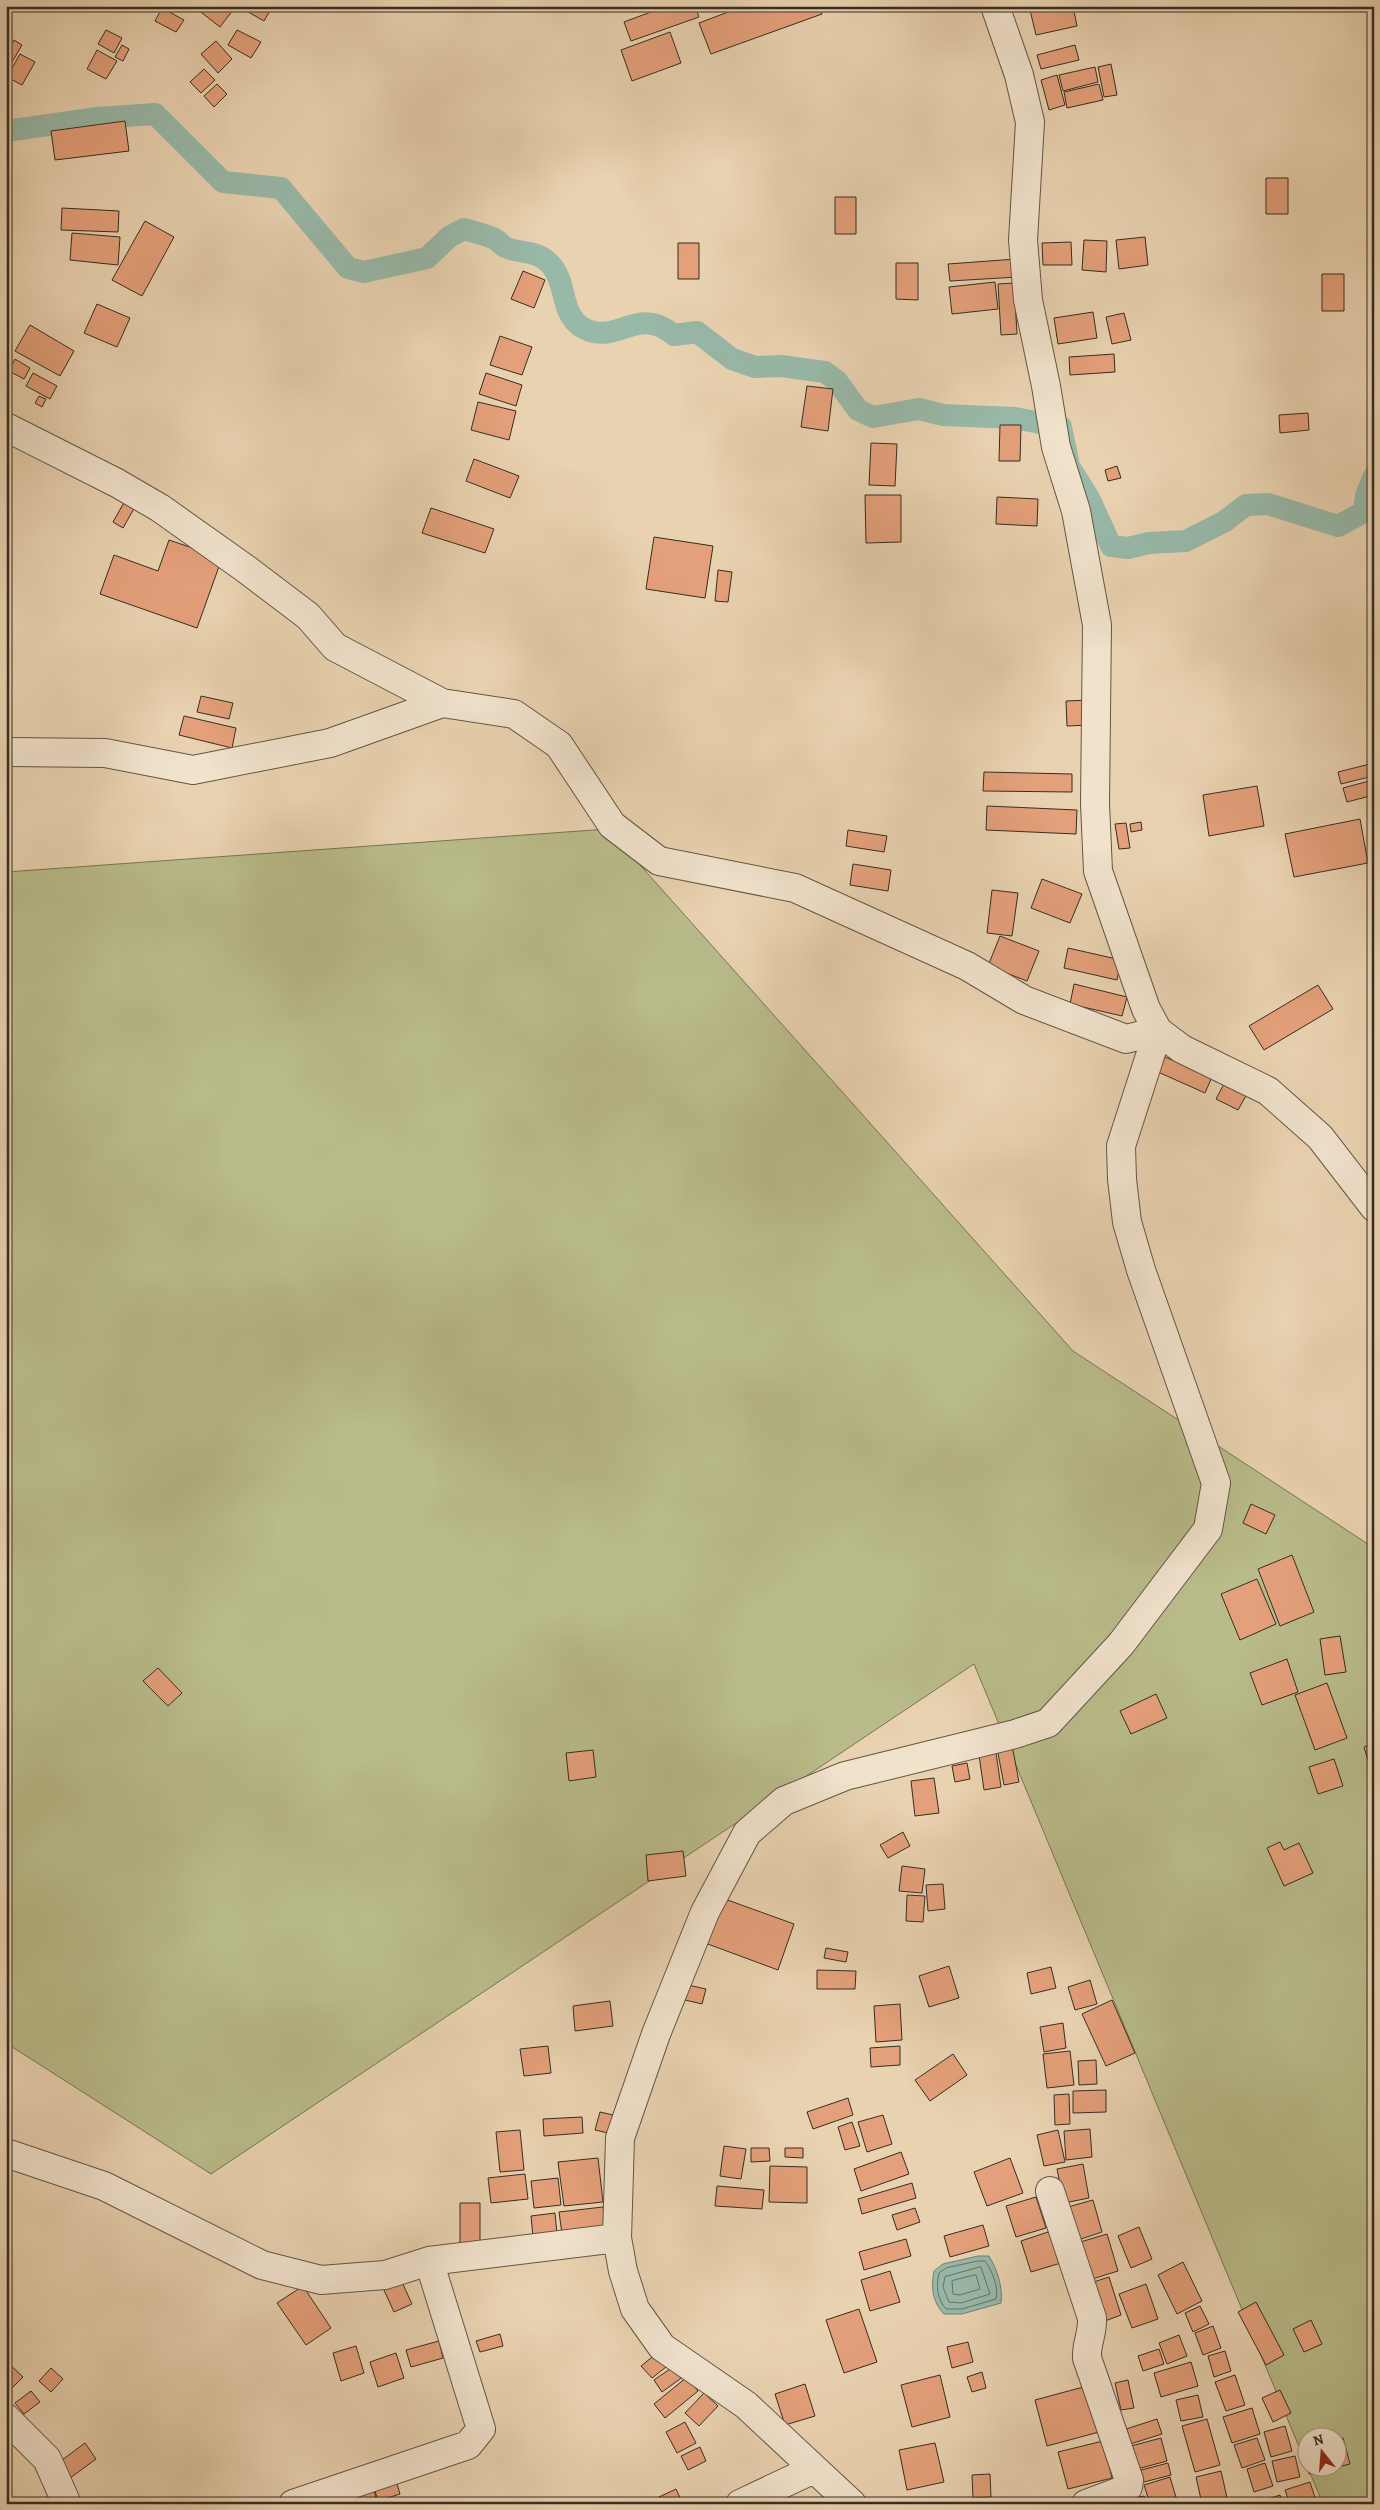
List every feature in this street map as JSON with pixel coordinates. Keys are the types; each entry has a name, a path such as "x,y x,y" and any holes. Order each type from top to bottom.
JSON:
{"street":[{"path":"995,6 1019,75 1030,122 1023,240 1028,300 1046,386 1056,447 1076,511 1096,625 1095,804 1098,871 1146,1009 1158,1031 1182,1050 1268,1090 1320,1137 1374,1207"},
{"path":"6,427 117,483 160,508 308,616 335,647 442,703 514,714 559,745 612,825 659,860 795,888 967,966 1024,1000 1126,1039 1158,1031"},
{"path":"6,752 105,753 193,770 330,743 442,703"},
{"path":"852,2504 746,2405 662,2347 635,2309 623,2271 617,2238 620,2138 656,2034 705,1912 747,1833 784,1801 846,1776 1015,1734 1048,1723 1120,1644 1208,1529 1216,1483 1141,1270 1128,1222 1122,1179 1121,1146 1158,1031"},
{"path":"6,2153 104,2186 262,2265 321,2280 385,2275 429,2262 617,2238"},
{"path":"1050,2191 1092,2318 1093,2330 1086,2349 1087,2358 1130,2480 1128,2487 1123,2490 1086,2504"},
{"path":"293,2504 468,2445 481,2429 429,2262"},
{"path":"6,2418 47,2459 67,2504"},
{"path":"740,2504 814,2469"}],"green space":[{"path":"608,829 1073,1351 1374,1548 1374,2504 1323,2504 1312,2478 1348,2478 1348,2428 1298,2428 1298,2444 974,1664 211,2174 6,2043 6,872"}],"water":[{"path":"978,2256 989,2256 992,2261 1000,2285 1001,2303 962,2314 944,2314 933,2294 934,2271 943,2264"}],"building":[{"path":"193,6 227,6 233,10 220,27"},
{"path":"244,6 272,7 264,21 243,9"},
{"path":"667,6 695,6 699,17 631,41 624,22"},
{"path":"744,6 819,6 822,14 711,54 699,23"},
{"path":"1029,6 1073,6 1077,26 1036,35"},
{"path":"162,8 184,20 176,32 155,21"},
{"path":"106,30 122,38 114,53 98,44"},
{"path":"237,30 261,42 251,58 228,45"},
{"path":"670,32 681,63 632,81 621,50"},
{"path":"14,40 22,45 11,64 6,61 6,55"},
{"path":"216,41 232,59 218,73 201,54"},
{"path":"122,45 129,49 123,61 115,57"},
{"path":"1075,45 1079,60 1041,69 1037,55"},
{"path":"97,50 117,61 106,79 87,69"},
{"path":"20,54 35,62 22,85 7,77"},
{"path":"1111,64 1117,95 1104,97 1098,67"},
{"path":"1095,67 1098,82 1063,91 1059,75"},
{"path":"204,69 215,80 201,93 190,82"},
{"path":"1057,75 1065,105 1049,110 1041,80"},
{"path":"217,84 227,94 214,107 204,96"},
{"path":"1099,84 1103,100 1067,108 1064,92"},
{"path":"125,121 129,151 55,160 51,131"},
{"path":"1266,178 1288,178 1288,214 1266,214"},
{"path":"835,197 856,197 856,234 835,234"},
{"path":"62,208 119,211 118,232 61,230"},
{"path":"145,221 174,237 142,296 112,280"},
{"path":"72,233 120,237 118,265 70,260"},
{"path":"1145,237 1148,265 1119,269 1116,240"},
{"path":"1084,240 1107,241 1106,272 1082,270"},
{"path":"1071,242 1072,265 1043,265 1042,243"},
{"path":"678,243 699,243 699,279 678,279"},
{"path":"1016,259 1018,277 950,281 948,264"},
{"path":"896,263 918,263 918,300 896,299"},
{"path":"523,271 545,280 534,308 511,299"},
{"path":"1322,274 1344,274 1344,311 1322,311"},
{"path":"995,282 998,309 952,314 949,287"},
{"path":"1014,283 1017,334 1001,335 998,284"},
{"path":"97,304 130,318 117,347 84,333"},
{"path":"1093,312 1097,338 1058,344 1054,318"},
{"path":"1124,313 1131,340 1112,344 1106,317"},
{"path":"30,325 74,351 60,376 15,351"},
{"path":"500,336 532,347 522,375 490,365"},
{"path":"1114,354 1115,372 1070,375 1069,357"},
{"path":"15,359 30,368 24,379 9,371"},
{"path":"33,373 57,386 50,399 26,386"},
{"path":"486,373 522,385 516,406 479,394"},
{"path":"807,386 833,389 828,431 801,427"},
{"path":"39,396 46,399 42,407 35,403"},
{"path":"478,402 516,411 509,440 471,430"},
{"path":"1308,413 1309,430 1280,433 1279,415"},
{"path":"1000,425 1021,425 1020,461 999,461"},
{"path":"871,443 897,444 895,486 869,485"},
{"path":"474,459 519,476 510,498 466,481"},
{"path":"1117,466 1121,478 1108,481 1105,470"},
{"path":"865,495 901,495 901,542 866,543"},
{"path":"997,497 1038,499 1037,526 996,524"},
{"path":"126,499 136,505 123,528 113,522"},
{"path":"431,508 494,529 485,553 422,533"},
{"path":"654,537 713,546 705,598 646,589"},
{"path":"169,540 222,558 197,628 100,594 114,555 158,571"},
{"path":"718,570 732,572 728,602 715,601"},
{"path":"201,696 233,703 229,719 197,712"},
{"path":"1090,700 1090,725 1067,726 1066,701"},
{"path":"184,716 236,728 232,748 179,735"},
{"path":"1370,764 1373,776 1341,784 1338,772"},
{"path":"984,772 1072,774 1072,792 983,791"},
{"path":"1373,780 1374,795 1347,802 1343,788"},
{"path":"1257,786 1264,826 1209,836 1203,795"},
{"path":"987,806 1077,810 1076,834 986,830"},
{"path":"1360,819 1368,863 1294,877 1285,834"},
{"path":"1141,822 1142,830 1131,832 1130,824"},
{"path":"1126,823 1130,848 1119,849 1115,824"},
{"path":"848,830 887,836 884,852 846,846"},
{"path":"853,864 891,870 888,891 850,885"},
{"path":"1042,879 1082,894 1070,923 1031,908"},
{"path":"992,890 1018,893 1012,936 987,933"},
{"path":"1000,936 1039,951 1027,981 988,966"},
{"path":"1068,948 1121,960 1117,980 1064,968"},
{"path":"1074,984 1127,997 1122,1016 1070,1004"},
{"path":"1318,985 1333,1009 1264,1050 1249,1026"},
{"path":"1165,1057 1212,1077 1205,1093 1158,1072"},
{"path":"1225,1082 1247,1094 1238,1110 1216,1099"},
{"path":"1251,1504 1275,1515 1266,1534 1243,1523"},
{"path":"1292,1555 1314,1612 1280,1626 1258,1569"},
{"path":"1257,1579 1276,1624 1240,1640 1221,1594"},
{"path":"1340,1636 1346,1672 1325,1675 1320,1639"},
{"path":"1287,1659 1298,1692 1262,1705 1250,1673"},
{"path":"158,1668 182,1693 168,1706 143,1681"},
{"path":"1327,1683 1347,1738 1315,1750 1295,1695"},
{"path":"1156,1694 1167,1718 1131,1734 1120,1711"},
{"path":"1374,1744 1374,1777 1373,1777 1364,1747"},
{"path":"1012,1745 1019,1782 1004,1785 997,1748"},
{"path":"995,1746 1001,1787 984,1790 978,1748"},
{"path":"593,1750 596,1777 569,1781 566,1753"},
{"path":"1334,1759 1343,1786 1318,1794 1309,1767"},
{"path":"967,1763 970,1779 955,1782 952,1766"},
{"path":"934,1778 939,1813 915,1816 911,1781"},
{"path":"903,1832 910,1846 888,1858 880,1845"},
{"path":"1280,1842 1284,1850 1299,1843 1313,1873 1284,1886 1267,1848"},
{"path":"683,1851 686,1876 648,1881 646,1855"},
{"path":"902,1866 925,1869 922,1893 899,1891"},
{"path":"943,1884 945,1909 928,1911 926,1885"},
{"path":"907,1895 925,1896 923,1922 906,1921"},
{"path":"722,1898 794,1924 778,1970 705,1943"},
{"path":"826,1948 848,1952 846,1962 824,1958"},
{"path":"949,1966 959,1998 929,2007 919,1976"},
{"path":"1051,1967 1056,1988 1031,1994 1027,1973"},
{"path":"817,1970 856,1971 855,1989 817,1989"},
{"path":"1090,1980 1097,2004 1075,2010 1068,1987"},
{"path":"688,1985 706,1989 702,2004 685,2000"},
{"path":"1112,2000 1135,2053 1106,2066 1082,2014"},
{"path":"610,2001 613,2026 575,2031 573,2006"},
{"path":"900,2004 902,2040 876,2042 874,2006"},
{"path":"1063,2023 1066,2048 1044,2052 1040,2027"},
{"path":"548,2046 551,2073 524,2076 520,2049"},
{"path":"900,2046 900,2065 871,2067 870,2048"},
{"path":"1070,2051 1074,2085 1047,2088 1043,2054"},
{"path":"953,2054 967,2075 930,2101 915,2080"},
{"path":"1096,2060 1097,2084 1079,2085 1078,2061"},
{"path":"1106,2090 1106,2112 1073,2113 1073,2091"},
{"path":"1069,2094 1070,2124 1055,2125 1054,2095"},
{"path":"848,2098 853,2115 813,2129 807,2112"},
{"path":"600,2112 622,2117 617,2135 595,2130"},
{"path":"883,2115 892,2144 867,2152 858,2122"},
{"path":"582,2117 583,2133 544,2136 543,2119"},
{"path":"852,2122 860,2146 845,2150 838,2127"},
{"path":"1090,2129 1092,2157 1066,2160 1064,2131"},
{"path":"520,2130 524,2170 500,2172 496,2132"},
{"path":"1058,2130 1065,2162 1044,2166 1037,2135"},
{"path":"724,2146 746,2149 741,2179 720,2176"},
{"path":"751,2148 769,2148 770,2161 751,2162"},
{"path":"785,2148 803,2148 803,2158 785,2157"},
{"path":"901,2152 909,2174 861,2191 854,2169"},
{"path":"598,2158 603,2202 564,2206 558,2162"},
{"path":"1010,2158 1023,2193 987,2206 974,2172"},
{"path":"1083,2164 1089,2198 1064,2203 1057,2169"},
{"path":"770,2166 807,2167 807,2203 769,2202"},
{"path":"525,2174 528,2199 491,2203 488,2178"},
{"path":"558,2178 561,2205 534,2208 531,2181"},
{"path":"912,2183 916,2198 862,2214 858,2199"},
{"path":"717,2186 764,2190 762,2209 715,2206"},
{"path":"1036,2197 1046,2228 1016,2237 1006,2206"},
{"path":"1093,2200 1102,2232 1078,2240 1068,2207"},
{"path":"460,2203 480,2203 480,2243 460,2243"},
{"path":"603,2207 606,2228 562,2234 559,2212"},
{"path":"915,2208 920,2222 897,2230 892,2215"},
{"path":"555,2213 557,2234 533,2237 531,2216"},
{"path":"983,2225 989,2246 950,2257 944,2236"},
{"path":"1139,2227 1152,2259 1131,2268 1118,2236"},
{"path":"1051,2231 1061,2263 1031,2272 1021,2241"},
{"path":"1107,2234 1118,2271 1089,2280 1077,2243"},
{"path":"906,2239 911,2256 864,2270 859,2252"},
{"path":"1183,2262 1202,2301 1177,2314 1158,2275"},
{"path":"890,2271 900,2302 870,2311 861,2280"},
{"path":"1109,2277 1121,2315 1097,2324 1084,2285"},
{"path":"401,2280 412,2304 394,2312 383,2288"},
{"path":"1146,2284 1158,2319 1132,2328 1119,2294"},
{"path":"303,2286 331,2328 306,2345 277,2303"},
{"path":"1256,2302 1284,2355 1266,2365 1238,2312"},
{"path":"1200,2306 1209,2324 1193,2332 1185,2313"},
{"path":"859,2309 877,2362 844,2373 826,2320"},
{"path":"1311,2320 1322,2344 1304,2352 1293,2329"},
{"path":"1213,2326 1221,2348 1203,2355 1195,2333"},
{"path":"500,2334 503,2346 480,2352 476,2341"},
{"path":"1179,2335 1187,2356 1167,2364 1159,2343"},
{"path":"439,2341 443,2358 411,2367 406,2350"},
{"path":"968,2342 973,2362 952,2368 947,2347"},
{"path":"356,2346 364,2373 341,2381 333,2353"},
{"path":"1159,2349 1164,2364 1143,2371 1138,2356"},
{"path":"1225,2351 1231,2371 1214,2377 1208,2356"},
{"path":"396,2353 404,2378 378,2387 370,2362"},
{"path":"656,2354 666,2367 652,2378 641,2366"},
{"path":"6,2361 23,2377 6,2394"},
{"path":"1191,2362 1198,2386 1161,2397 1154,2373"},
{"path":"676,2365 684,2376 662,2392 654,2380"},
{"path":"51,2368 63,2379 51,2392 39,2381"},
{"path":"982,2372 986,2388 972,2392 967,2377"},
{"path":"940,2375 950,2417 912,2427 901,2385"},
{"path":"1235,2375 1245,2405 1226,2411 1215,2382"},
{"path":"687,2377 698,2391 665,2418 654,2404"},
{"path":"1128,2380 1134,2408 1121,2410 1115,2383"},
{"path":"805,2384 815,2416 785,2425 775,2394"},
{"path":"1087,2386 1099,2432 1047,2446 1035,2400"},
{"path":"1280,2390 1291,2413 1273,2422 1262,2398"},
{"path":"31,2391 40,2402 24,2414 15,2403"},
{"path":"704,2393 718,2406 699,2426 685,2413"},
{"path":"1198,2395 1203,2417 1181,2421 1176,2400"},
{"path":"1252,2408 1260,2434 1232,2443 1223,2417"},
{"path":"1157,2419 1162,2434 1127,2445 1123,2430"},
{"path":"1207,2419 1220,2465 1195,2472 1182,2426"},
{"path":"685,2422 696,2443 677,2453 666,2432"},
{"path":"1285,2426 1292,2451 1271,2457 1264,2432"},
{"path":"1161,2438 1167,2461 1137,2469 1131,2446"},
{"path":"1257,2438 1265,2460 1242,2468 1234,2445"},
{"path":"1103,2441 1112,2478 1068,2489 1058,2452"},
{"path":"85,2443 96,2459 66,2481 54,2466"},
{"path":"935,2443 944,2482 907,2490 899,2450"},
{"path":"700,2447 706,2461 688,2470 681,2456"},
{"path":"1295,2456 1298,2477 1277,2482 1272,2461"},
{"path":"1168,2463 1171,2475 1144,2482 1141,2470"},
{"path":"1265,2463 1273,2486 1254,2492 1247,2469"},
{"path":"1221,2471 1228,2502 1202,2504 1196,2477"},
{"path":"990,2474 991,2497 973,2498 972,2475"},
{"path":"395,2477 400,2494 378,2501 373,2484"},
{"path":"1170,2477 1178,2504 1150,2504 1144,2485"},
{"path":"371,2482 378,2504 347,2504 343,2491"},
{"path":"1310,2482 1317,2504 1290,2504 1285,2490"},
{"path":"676,2489 683,2504 662,2504 659,2497"},
{"path":"1280,2495 1282,2504 1256,2503"},
{"path":"1144,2496 1146,2504 1110,2503"}],"waterway":[{"path":"6,131 98,118 155,114 223,182 281,188 348,268 364,272 427,258 449,237 464,229 493,238 510,249 534,254 546,260 557,273 568,311 580,326 590,331 611,332 630,326 650,324 662,327 674,335 697,332 732,359 755,367 781,366 825,372 837,381 858,410 873,417 919,409 943,415 1015,418 1061,427 1069,466 1089,498 1111,546 1128,548 1149,543 1186,541 1225,521 1246,505 1268,504 1338,526 1364,512 1366,495 1374,476"}]}
